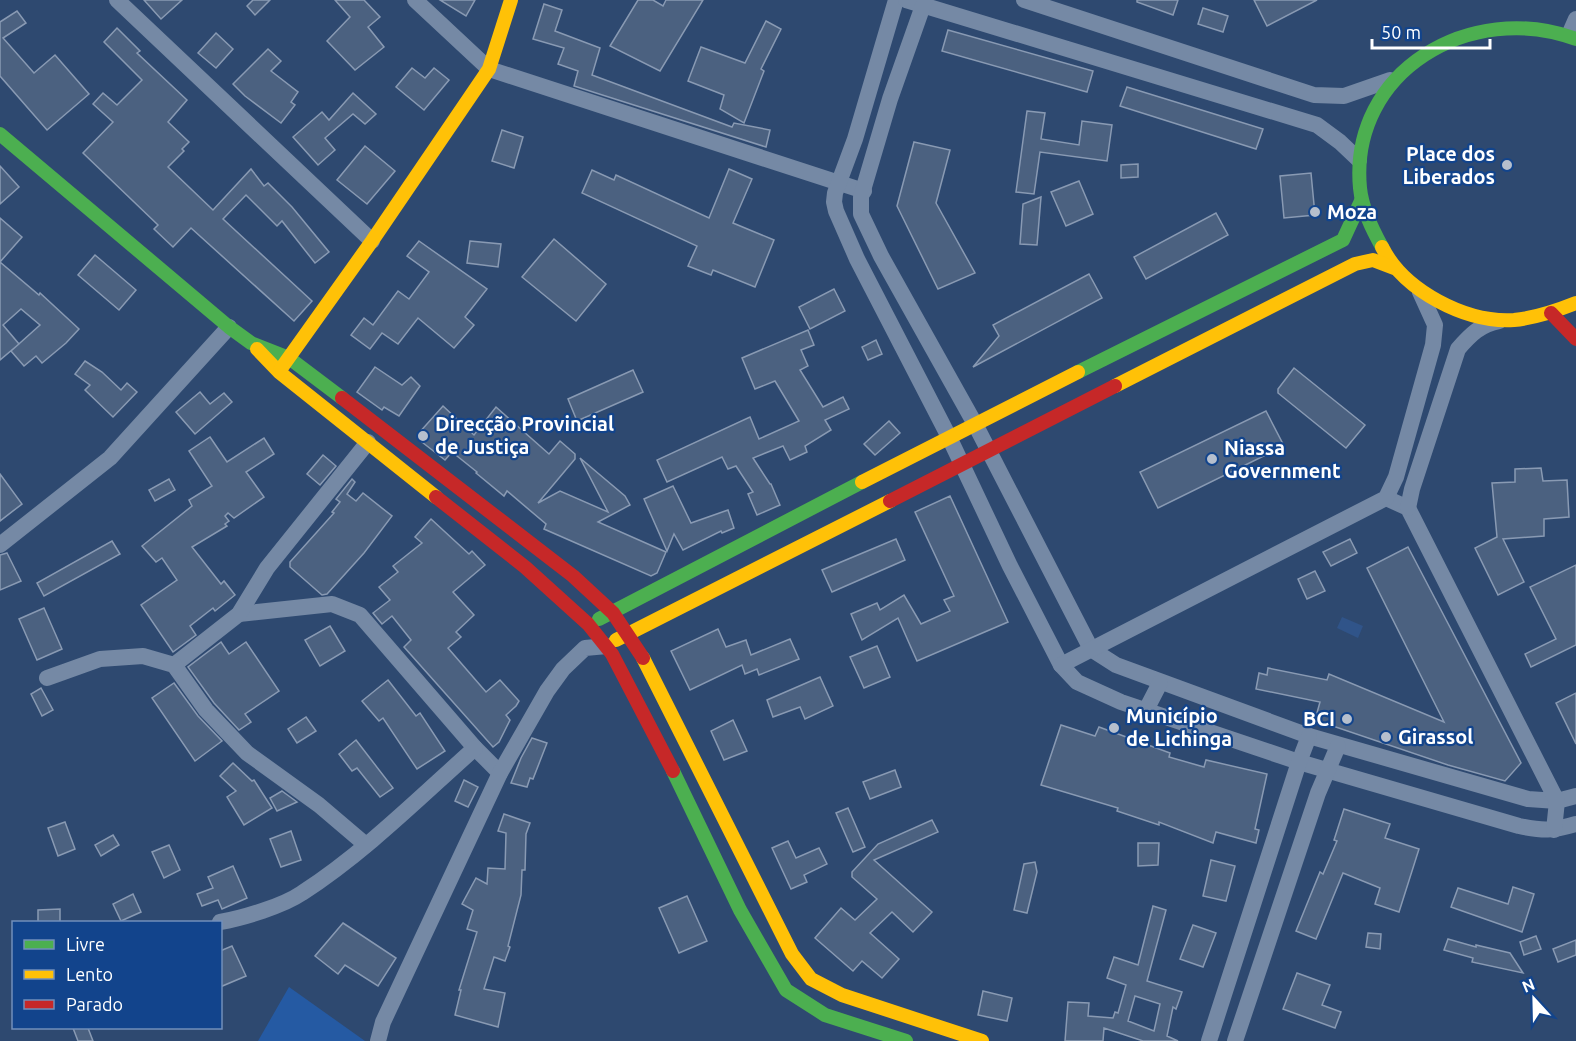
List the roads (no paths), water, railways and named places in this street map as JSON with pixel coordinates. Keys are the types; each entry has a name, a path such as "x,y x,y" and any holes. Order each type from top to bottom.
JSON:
{"street":[{"path":"117,0 372,241"},
{"path":"415,0 489,69 864,191"},
{"path":"279,372 372,241 489,69 511,0"},
{"path":"896,0 834,202 844,230 1061,665 1077,682 1121,702 1299,762 1519,826 1543,831 1576,824"},
{"path":"906,0 924,2 1317,124 1359,160"},
{"path":"1024,0 1314,95 1344,96 1390,80"},
{"path":"924,2 890,99 860,206 865,223 975,424 1091,649 1116,665 1160,683 1338,746 1528,799 1557,801 1576,796"},
{"path":"1503,320 1473,316 1446,307 1420,292 1394,268 1374,237 1361,201 1359,160 1369,118 1390,80 1418,53 1453,33 1491,23 1531,24 1572,37 1576,19"},
{"path":"0,134 251,343 279,372 525,567 588,624 607,646 661,745 740,910 786,990 804,1004 825,1015 906,1041"},
{"path":"378,1041 383,1022 500,773 547,691 563,669 585,648 607,646 628,633 987,450 1106,374 1178,321 1343,240 1361,201"},
{"path":"588,624 975,424 1106,374 1191,347 1355,264 1373,260 1394,268"},
{"path":"1291,267 1306,289"},
{"path":"1061,665 1386,498 1396,477 1433,345 1435,325 1420,292"},
{"path":"1408,508 1412,489 1458,349 1470,335 1488,323 1535,318 1576,303"},
{"path":"1551,313 1576,339"},
{"path":"1178,321 1191,347"},
{"path":"0,544 110,458 229,327"},
{"path":"251,343 290,358 573,576 613,613 640,653 792,954 811,979 842,995 944,1035 982,1041"},
{"path":"1421,384 1445,389"},
{"path":"174,665 239,614 267,568 368,442"},
{"path":"1386,498 1408,508 1557,801 1554,830"},
{"path":"239,614 332,604 360,615 475,748 500,773"},
{"path":"585,648 588,624"},
{"path":"46,678 100,659 143,656 174,665 206,710 247,753 319,805 366,845"},
{"path":"1146,710 1160,683"},
{"path":"1209,1041 1309,736"},
{"path":"1235,1041 1318,793 1338,746"},
{"path":"222,922 243,918 301,894 366,845 475,748"},
{"path":"689,802 710,792"},
{"path":"708,843 729,831"},
{"path":"1246,930 1271,937"},
{"path":"804,1004 811,979"}],"place":[{"name":"Place dos Liberados","path":"1507,165"},
{"name":"Moza","path":"1315,212"},
{"name":"Direcção Provincial de Justiça","path":"423,436"},
{"name":"Niassa Government","path":"1212,459"},
{"name":"BCI","path":"1347,719"},
{"name":"Município de Lichinga","path":"1114,728"},
{"name":"Girassol","path":"1386,737"}]}
